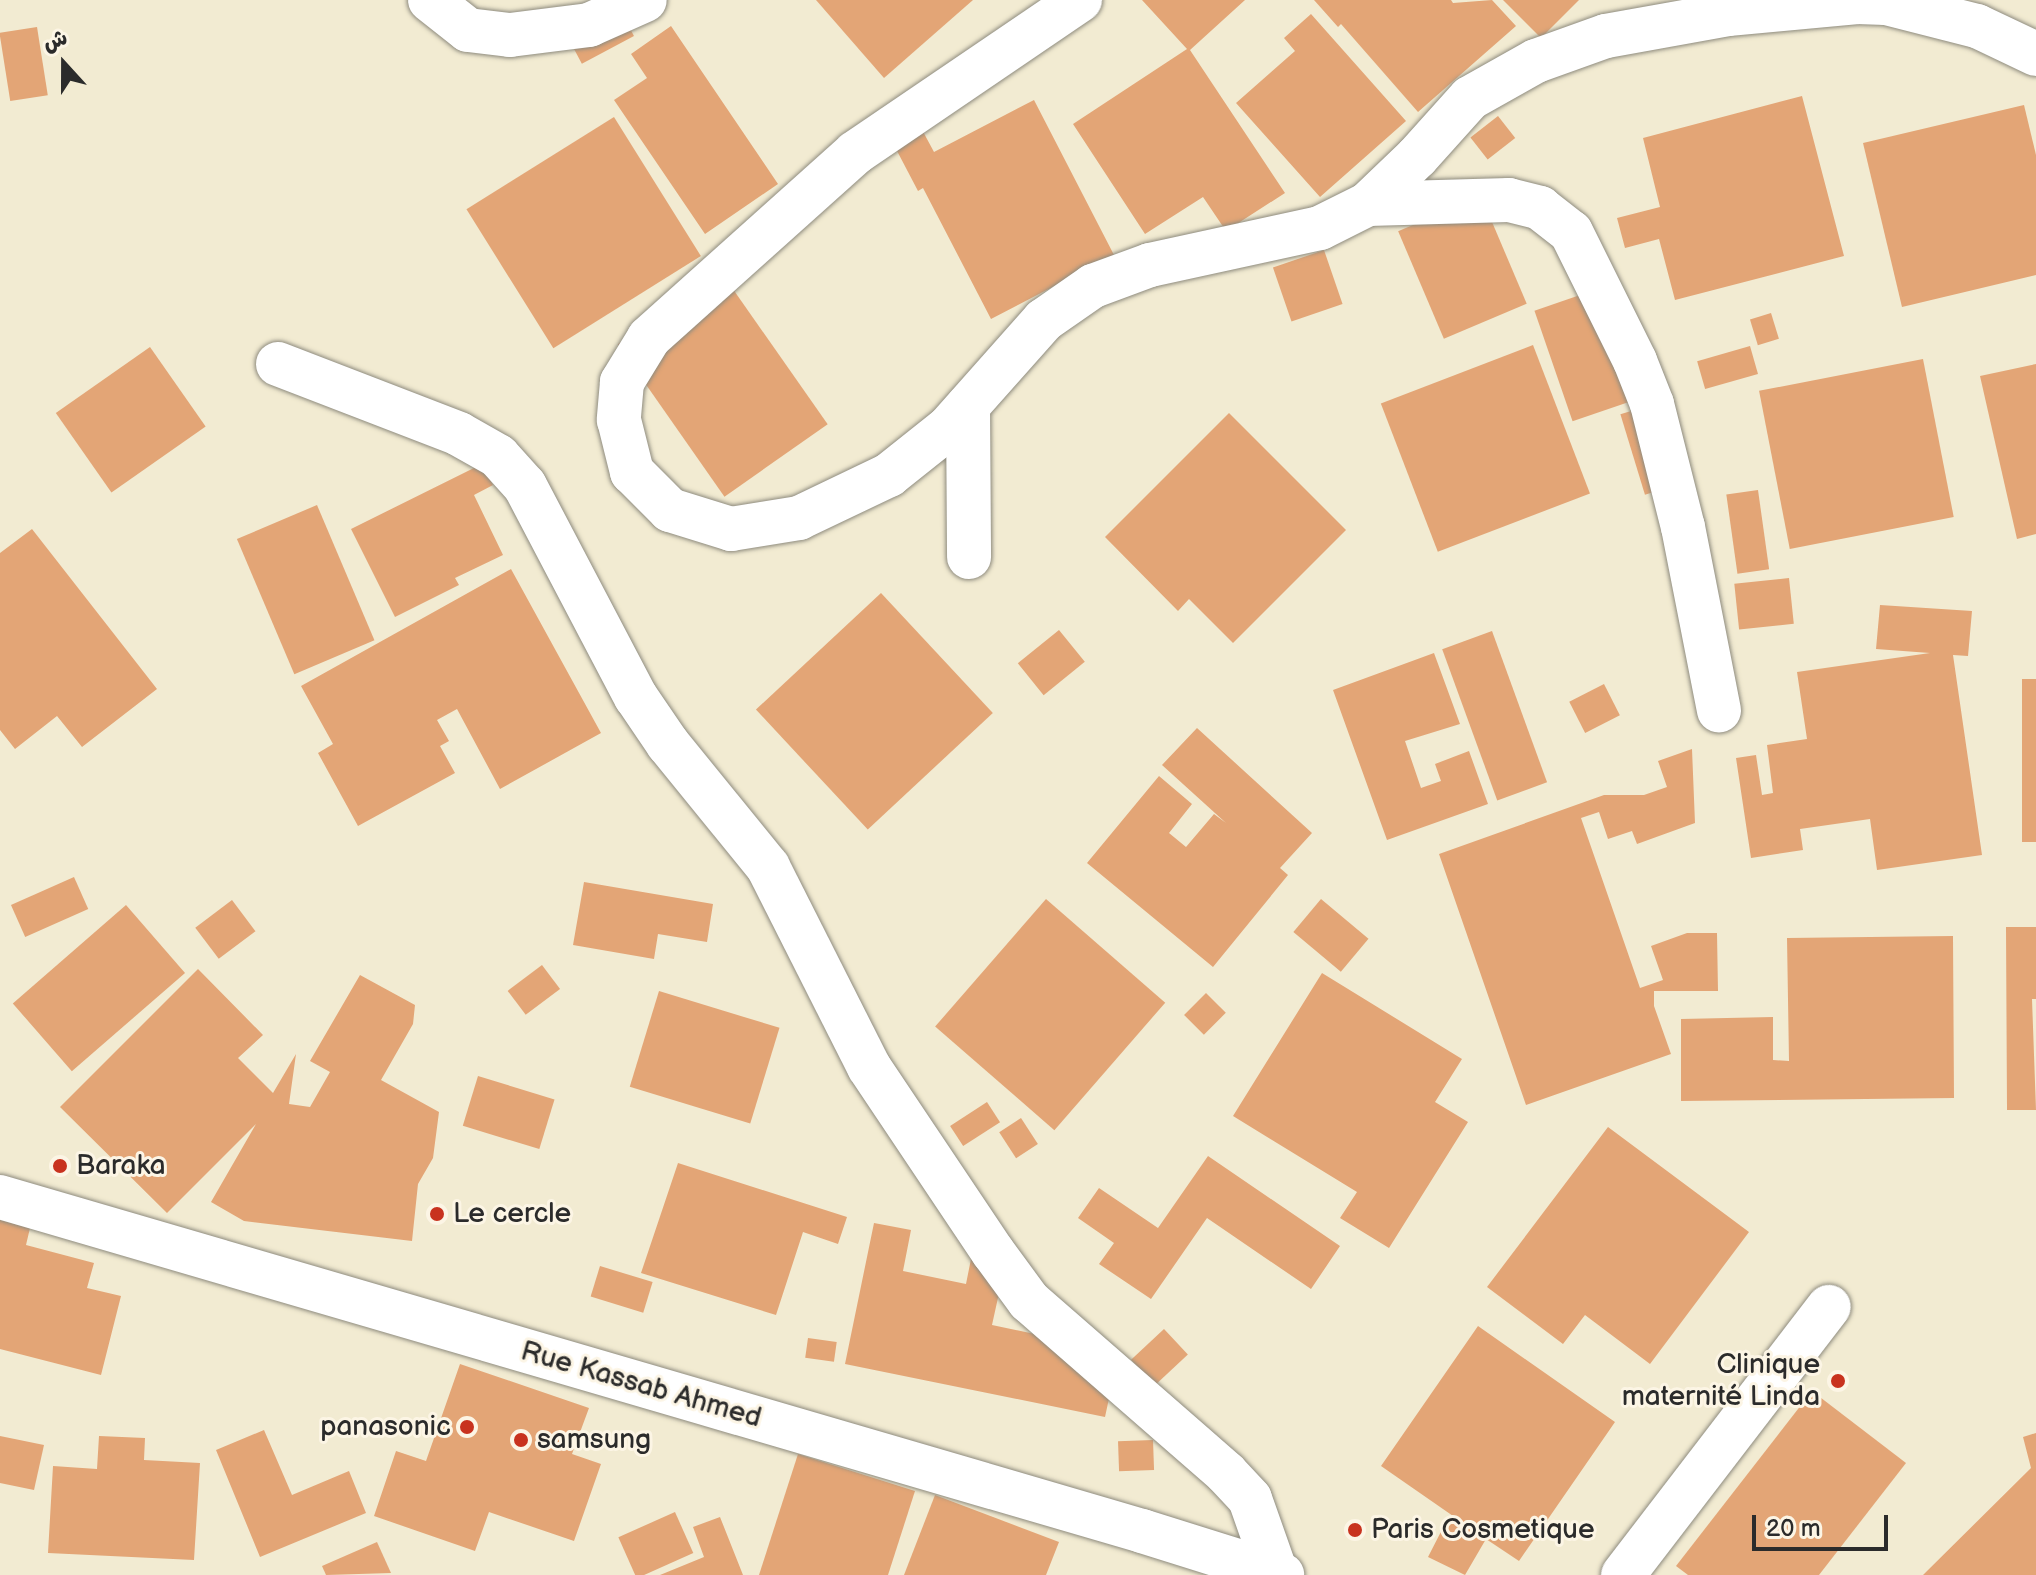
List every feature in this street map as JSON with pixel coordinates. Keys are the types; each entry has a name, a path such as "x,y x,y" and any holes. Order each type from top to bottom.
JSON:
{"street":[{"path":"430,0 468,30 510,35 589,25 645,0"},
{"path":"1080,0 855,153 649,338 622,382 619,420 632,472 670,510 731,529 799,518 889,475 948,428 1044,320 1093,286 1150,265 1320,228 1368,204 1417,157 1470,98 1536,61 1606,36 1728,14 1885,2 1977,26 2036,54"},
{"path":"1368,204 1509,200 1540,208 1571,232 1628,347 1652,404 1683,527 1719,710"},
{"path":"278,364 459,434 498,456 525,486 636,697 668,744 768,867 869,1067 993,1252 1029,1301 1226,1473 1250,1499 1279,1574"},
{"path":"968,406 969,557"},
{"name":"Rue Kassab Ahmed","path":"0,1197 1279,1574"},
{"path":"1623,1575 1829,1307"}],"building":[{"path":"816,0 973,0 884,78"},
{"path":"1142,0 1245,0 1190,50 1285,193 1226,231 1203,197 1145,234 1073,124 1187,49"},
{"path":"1314,0 1451,0 1453,3 1492,0 1516,26 1418,112 1341,24 1338,27"},
{"path":"1503,0 1579,0 1541,38"},
{"path":"618,6 634,36 582,64 566,34"},
{"path":"1311,14 1406,121 1320,197 1236,103 1295,51 1284,38"},
{"path":"671,26 778,184 705,234 614,100 647,78 631,54"},
{"path":"37,27 48,95 10,101 0,33"},
{"path":"1802,96 1844,256 1675,300 1659,239 1625,248 1617,218 1660,207 1643,138"},
{"path":"1034,100 1114,255 991,319 923,188 918,191 885,128 913,113 934,152"},
{"path":"2024,105 2036,155 2036,275 1902,307 1863,143"},
{"path":"1498,116 1515,138 1488,160 1470,138"},
{"path":"614,117 701,256 553,348 466,209"},
{"path":"1481,196 1527,304 1444,339 1398,231"},
{"path":"1324,250 1343,304 1291,321 1273,268"},
{"path":"721,272 828,424 724,497 618,344"},
{"path":"1612,284 1650,395 1573,421 1534,311"},
{"path":"1771,313 1779,339 1758,345 1750,319"},
{"path":"1533,345 1590,493 1438,552 1381,403"},
{"path":"1750,346 1758,374 1705,389 1697,361"},
{"path":"150,347 206,426 111,492 56,413"},
{"path":"1923,359 1954,517 1790,549 1759,391"},
{"path":"2036,364 2036,534 2017,539 1980,376"},
{"path":"1651,405 1676,485 1645,495 1620,414"},
{"path":"1229,413 1346,530 1233,643 1189,599 1178,611 1105,537"},
{"path":"482,464 493,485 474,495 503,555 455,578 459,585 395,617 351,529"},
{"path":"1758,490 1769,569 1737,574 1726,494"},
{"path":"317,505 374,640 294,674 237,539"},
{"path":"32,529 157,689 82,747 57,716 15,749 0,730 0,553"},
{"path":"511,569 601,733 500,789 457,709 437,720 449,741 440,746 455,773 358,826 318,753 333,744 301,686"},
{"path":"1789,578 1794,624 1739,629 1734,584"},
{"path":"881,593 993,713 868,830 756,710"},
{"path":"1880,605 1972,611 1968,656 1953,655 1982,855 1877,870 1870,819 1800,829 1803,850 1751,858 1736,758 1756,755 1762,795 1773,793 1767,745 1807,739 1797,672 1930,653 1876,649"},
{"path":"1059,630 1085,662 1044,695 1018,663"},
{"path":"1492,631 1547,782 1497,800 1442,649"},
{"path":"1434,653 1460,724 1405,741 1421,788 1441,781 1435,764 1469,751 1488,804 1387,840 1333,690"},
{"path":"2022,679 2036,679 2036,842 2022,842"},
{"path":"1604,684 1620,715 1585,733 1569,702"},
{"path":"1197,728 1312,833 1280,868 1288,875 1213,967 1087,863 1159,776 1192,804 1169,833 1186,847 1214,814 1226,823 1162,765"},
{"path":"1692,749 1695,823 1637,844 1632,831 1608,839 1599,812 1581,818 1640,988 1663,980 1651,946 1687,933 1717,933 1718,991 1654,991 1654,1006 1671,1054 1526,1105 1439,854 1604,795 1644,795 1667,787 1658,761"},
{"path":"74,877 88,909 25,937 11,905"},
{"path":"584,882 713,904 707,942 658,934 654,959 573,945"},
{"path":"1046,899 1165,1003 1054,1130 935,1027"},
{"path":"1321,899 1368,939 1341,972 1293,932"},
{"path":"232,900 255,931 219,959 195,928"},
{"path":"126,905 185,973 72,1071 13,1003"},
{"path":"2006,927 2036,927 2036,999 2032,999 2036,1110 2007,1110"},
{"path":"1953,936 1954,1098 1681,1101 1681,1019 1773,1017 1773,1060 1789,1061 1787,938"},
{"path":"542,965 560,989 526,1015 508,991"},
{"path":"198,969 263,1035 238,1058 273,1093 296,1054 289,1104 310,1107 330,1072 310,1061 360,975 415,1005 413,1024 381,1080 439,1112 433,1158 418,1184 412,1241 244,1221 211,1202 256,1124 167,1213 60,1107"},
{"path":"1322,973 1462,1059 1435,1102 1468,1122 1389,1248 1340,1218 1357,1192 1233,1116"},
{"path":"659,991 779,1028 750,1123 630,1087"},
{"path":"1206,993 1226,1013 1204,1035 1184,1015"},
{"path":"478,1076 555,1099 539,1149 463,1126"},
{"path":"987,1102 1000,1122 963,1146 950,1126"},
{"path":"1021,1118 1038,1144 1016,1158 999,1132"},
{"path":"1608,1127 1749,1232 1650,1364 1585,1315 1563,1344 1487,1287"},
{"path":"1208,1156 1340,1246 1311,1289 1207,1218 1151,1299 1099,1264 1114,1243 1078,1218 1099,1188 1158,1228"},
{"path":"678,1163 847,1217 838,1244 803,1232 776,1315 641,1273"},
{"path":"0,1220 30,1228 26,1245 94,1263 87,1288 121,1296 101,1375 0,1349"},
{"path":"874,1223 911,1230 903,1271 966,1284 971,1259 1005,1266 992,1325 1119,1352 1105,1417 845,1364"},
{"path":"600,1266 653,1282 643,1313 591,1297"},
{"path":"1478,1326 1615,1422 1519,1561 1486,1539 1465,1575 1428,1557 1448,1518 1479,1534 1381,1466"},
{"path":"1164,1329 1188,1355 1155,1385 1131,1360"},
{"path":"808,1338 837,1342 834,1362 805,1358"},
{"path":"460,1364 589,1408 572,1454 601,1464 574,1541 489,1512 475,1551 374,1516 396,1451 426,1461"},
{"path":"1812,1391 1906,1463 1819,1575 1688,1575 1676,1566"},
{"path":"264,1430 292,1495 349,1471 366,1513 260,1557 216,1450"},
{"path":"2036,1433 2036,1575 1923,1575 2031,1468 2023,1437"},
{"path":"0,1436 44,1445 34,1490 0,1483"},
{"path":"99,1436 145,1438 144,1460 200,1463 194,1560 48,1553 53,1466 97,1469"},
{"path":"1153,1440 1154,1470 1119,1471 1118,1441"},
{"path":"798,1454 915,1491 888,1575 759,1575"},
{"path":"935,1495 1059,1542 1046,1575 904,1575"},
{"path":"675,1512 693,1553 644,1575 635,1575 618,1537"},
{"path":"720,1517 743,1575 660,1575 704,1557 693,1527"},
{"path":"377,1542 391,1573 326,1575 322,1566"}],"place":[{"name":"Baraka","path":"60,1166"},
{"name":"Le cercle","path":"437,1214"},
{"name":"Clinique maternité Linda","path":"1838,1381"},
{"name":"panasonic","path":"467,1427"},
{"name":"samsung","path":"521,1440"},
{"name":"Paris Cosmetique","path":"1355,1530"}]}
